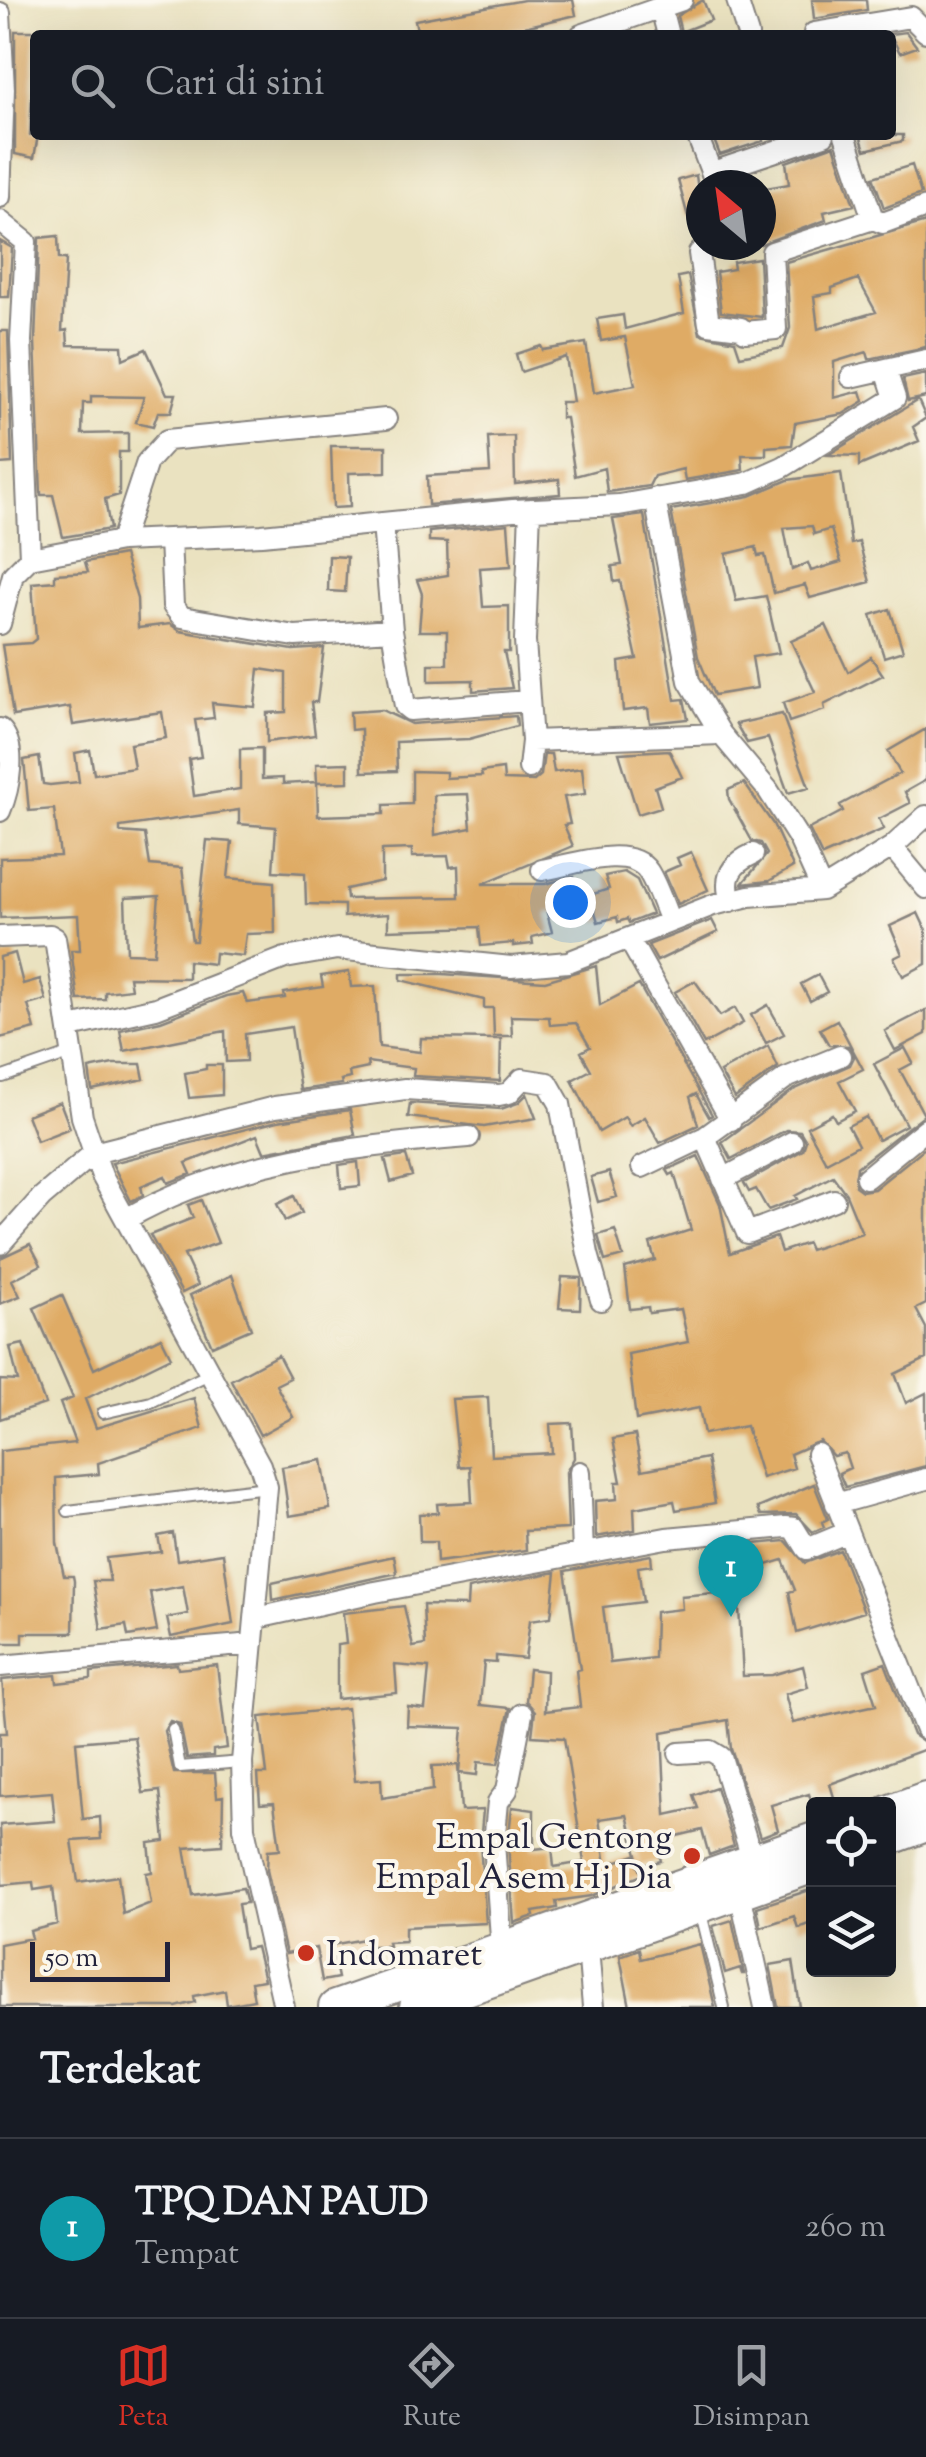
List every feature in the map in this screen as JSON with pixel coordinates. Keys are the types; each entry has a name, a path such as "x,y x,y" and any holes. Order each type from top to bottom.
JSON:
{"highway":[{"path":"896,1809 926,1798"},
{"path":"896,1835 926,1825"},
{"path":"335,2007 502,1952 806,1842"},
{"path":"416,2007 806,1869"}],"street":[{"path":"596,30 682,0"},
{"path":"737,0 746,30"},
{"path":"660,8 667,30"},
{"path":"0,13 0,197"},
{"path":"837,30 911,17 926,32"},
{"path":"699,140 711,170"},
{"path":"846,140 873,219"},
{"path":"731,170 782,142"},
{"path":"776,251 873,219 884,223 926,206"},
{"path":"0,221 26,242 21,341 30,558"},
{"path":"699,260 709,324 741,328 745,332 776,328 772,260"},
{"path":"851,376 926,360"},
{"path":"0,624 6,575 30,558 121,541 382,524 530,509 619,506 747,483 783,467 895,398 886,370"},
{"path":"121,541 147,462 167,440 386,419"},
{"path":"655,498 689,681 721,734 768,790 799,839 822,890"},
{"path":"529,768 532,741 525,641 530,509"},
{"path":"382,524 392,630 405,706 410,710 528,701"},
{"path":"170,539 174,606 182,617 295,636 392,630"},
{"path":"0,728 8,736 10,750 6,797 0,811"},
{"path":"532,741 721,734"},
{"path":"70,1027 156,1008 286,958 337,948 511,966 568,962 731,901 822,890 892,848 926,816"},
{"path":"892,848 917,878"},
{"path":"731,901 727,880 733,866 753,854"},
{"path":"542,870 621,857 637,861 646,868 670,922"},
{"path":"0,937 50,934 55,938 82,1117 94,1153 260,1466 267,1487 242,1762 244,1828 284,2007"},
{"path":"630,941 732,1120"},
{"path":"642,1167 705,1137 786,1078 840,1056"},
{"path":"0,1244 42,1197 94,1153 275,1106 406,1089 499,1095 509,1093 522,1079 533,1078 548,1083 560,1104 588,1254 602,1300"},
{"path":"866,1178 926,1129"},
{"path":"126,1219 176,1194 300,1157 371,1144 469,1137"},
{"path":"705,1137 747,1233 834,1200"},
{"path":"724,1179 792,1142"},
{"path":"816,1454 926,1730"},
{"path":"580,1472 583,1554"},
{"path":"836,1504 926,1479"},
{"path":"257,1618 375,1592 717,1531 794,1528 807,1549 848,1532"},
{"path":"0,1666 253,1644"},
{"path":"502,1952 494,1844 498,1802 508,1790 522,1714"},
{"path":"679,1753 710,1751 722,1757 753,1862"},
{"path":"740,1894 765,2007"},
{"path":"588,1948 593,2007"}],"lane":[{"path":"4,1076 73,1053"},
{"path":"103,1413 150,1402 209,1374"},
{"path":"68,1511 267,1487"},
{"path":"173,1729 180,1767 242,1762"},
{"path":"700,1908 724,2007"}],"building":[{"path":"524,0 573,0 576,15 512,30 417,30 415,20"},
{"path":"703,0 711,20 680,30 677,16"},
{"path":"812,0 866,0 867,10 814,19"},
{"path":"15,31 30,31 30,140 37,140 34,158 15,154"},
{"path":"906,32 917,47 900,53 896,33"},
{"path":"896,135 903,135 903,141 865,150 862,140 896,140"},
{"path":"714,140 763,140 763,141 720,155"},
{"path":"834,145 854,205 824,212 826,220 776,238 776,186 789,184 786,162"},
{"path":"912,165 921,194 884,208 873,177"},
{"path":"686,178 686,210 678,180"},
{"path":"926,222 926,347 869,359 867,352 834,362 834,398 861,391 864,401 843,414 795,423 792,445 766,447 766,455 742,455 743,470 685,480 683,469 654,476 649,486 607,492 604,468 575,476 566,418 561,418 561,402 573,402 566,357 521,372 516,354 541,346 543,350 586,343 594,393 635,385 625,337 601,341 597,319 623,315 625,329 684,313 678,277 688,275 700,334 735,341 740,356 783,348 790,328 786,262","holes":["858,279 876,312 818,329 814,296 832,293 832,288"]},
{"path":"58,236 59,259 66,259 62,331 67,330 68,345 122,346 123,359 146,349 167,394 176,394 171,412 158,412 153,426 136,422 144,397 91,396 91,403 83,403 82,434 128,433 128,452 119,452 119,495 105,499 110,529 63,537 53,495 41,495 35,341 39,238"},
{"path":"0,241 12,248 9,297 0,297"},
{"path":"759,260 762,317 721,312 716,272 734,269 733,262"},
{"path":"0,331 8,331 12,463 0,464"},
{"path":"926,374 926,397 908,401 903,379"},
{"path":"918,400 926,418 913,427 919,441 859,466 859,456 828,455"},
{"path":"514,436 515,484 559,479 560,494 428,505 427,476 490,472 488,437"},
{"path":"331,446 386,446 386,472 349,473 350,507 333,508"},
{"path":"841,473 851,544 859,542 870,582 810,598 805,585 774,593 765,555 758,556 756,547 726,554 736,601 766,596 779,653 752,657 757,688 714,695 698,657 671,510 750,496 788,480","holes":["812,526 814,534 831,529 841,562 811,571 808,563 792,570 784,528"]},
{"path":"644,515 675,700 684,699 688,719 650,723 648,708 623,711 619,662 637,659 620,581 614,582 612,566 622,565 613,519"},
{"path":"508,524 511,566 480,568 483,607 509,606 509,652 504,652 512,688 473,691 473,680 429,681 429,664 447,664 447,631 419,631 422,594 417,580 448,575 447,542 429,541 429,532"},
{"path":"124,555 137,599 138,628 170,624 180,631 293,650 324,648 317,702 311,702 315,735 267,742 267,713 286,712 286,673 259,669 255,707 212,703 214,718 195,720 201,757 189,759 194,796 240,789 240,749 262,748 262,779 283,778 283,784 317,782 316,764 348,763 348,782 317,783 318,816 384,814 384,805 412,804 412,771 446,772 446,778 482,776 481,772 503,769 504,780 534,781 541,775 544,754 551,754 554,772 582,768 585,794 564,797 570,824 564,825 573,846 482,884 545,884 574,877 578,909 547,913 552,932 532,937 533,944 481,946 479,927 388,930 388,914 344,917 344,905 306,904 305,873 273,871 276,827 239,824 239,810 120,827 120,832 145,834 150,865 182,868 192,941 196,941 207,840 232,842 228,878 274,882 275,933 246,934 243,956 215,953 214,964 188,961 188,978 129,977 131,989 105,992 105,999 78,1000 71,950 80,950 78,915 0,918 0,858 60,856 54,809 29,811 24,760 39,757 43,784 79,782 75,753 90,750 94,774 134,768 130,744 166,738 162,712 73,725 70,707 13,716 2,645 31,643 36,639 32,583 55,581 55,574 88,572 85,562","holes":["468,794 471,828 435,835 434,795","412,849 412,857 448,856 450,867 458,866 459,897 347,899 346,889 382,881 382,850","159,896 154,954 127,953 125,898"]},
{"path":"329,556 347,557 345,592 328,591"},
{"path":"890,609 903,651 884,657 871,615"},
{"path":"826,625 848,672 871,657 883,675 824,705 825,710 789,722 783,703 815,692 791,641"},
{"path":"382,710 411,724 516,716 517,726 469,739 396,742 397,771 362,772 361,729 351,730 350,712"},
{"path":"782,714 809,787 788,793 768,738 747,743 736,724"},
{"path":"926,729 926,780 905,792 910,803 879,819 884,829 822,856 809,829 843,811 840,805 900,773 888,751"},
{"path":"669,750 682,777 655,787 661,807 638,814 619,753"},
{"path":"744,783 773,824 793,867 769,881 742,884 767,854 761,843 752,841 729,799 728,790"},
{"path":"691,852 708,890 678,904 664,872 680,865 677,858"},
{"path":"624,872 637,880 652,914 629,923 627,919 618,922 617,917 598,922 590,895 609,889 605,876"},
{"path":"918,913 926,930 926,964 903,976 894,958 902,954 890,926"},
{"path":"712,920 718,932 657,961 648,945"},
{"path":"15,953 23,984 40,979 46,1000 28,1005 35,1029 0,1038 0,957"},
{"path":"596,966 600,1005 639,985 712,1115 709,1117 696,1094 690,1097 698,1125 660,1143 645,1117 630,1126 625,1117 599,1132 572,1080 591,1070 581,1052 590,1047 576,1023 550,1025 549,1017 511,1016 512,1036 494,1036 493,1008 484,1008 484,1000 401,980 401,974 442,974 545,981"},
{"path":"349,972 351,987 375,986 379,1047 420,1052 421,1038 501,1039 500,1081 413,1076 414,1068 367,1062 368,1068 349,1072 350,1078 341,1080 342,1084 300,1090 291,1027 245,1034 246,1061 226,1062 225,1031 124,1051 120,1030 161,1021 226,996 243,993 247,1003 285,998 284,993 323,987 321,976"},
{"path":"818,975 827,992 810,1001 801,984"},
{"path":"695,981 720,1016 735,1008 743,1023 704,1044 675,992"},
{"path":"768,1005 784,1034 766,1043 751,1015"},
{"path":"926,1010 926,1034 895,1050 885,1031"},
{"path":"837,1020 863,1069 839,1081 855,1111 836,1121 832,1114 807,1127 826,1162 858,1145 848,1126 866,1117 878,1140 906,1125 874,1064 905,1048 913,1063 900,1070 924,1115 857,1167 855,1186 862,1191 874,1189 926,1147 926,1304 916,1309 926,1328 926,1359 895,1374 906,1403 926,1393 926,1466 845,1487 839,1473 850,1468 845,1453 833,1456 820,1441 790,1454 794,1468 762,1478 746,1426 704,1434 699,1408 636,1420 628,1354 688,1342 681,1309 649,1313 648,1307 630,1309 625,1268 655,1260 650,1243 691,1230 674,1173 670,1175 667,1170 698,1156 720,1204 730,1253 776,1237 781,1252 807,1243 810,1250 862,1233 846,1194 833,1176 795,1196 797,1199 768,1210 756,1189 749,1192 744,1183 803,1150 806,1141 800,1131 786,1130 731,1159 722,1142 793,1090 850,1065 854,1057 849,1046 829,1045 820,1029"},
{"path":"768,1046 778,1067 735,1098 720,1072"},
{"path":"141,1064 144,1079 92,1090 89,1069"},
{"path":"206,1065 222,1065 222,1095 189,1098 185,1073 206,1069"},
{"path":"527,1094 536,1118 484,1127 408,1117 410,1103 501,1109 518,1103"},
{"path":"60,1102 70,1128 37,1141 27,1115"},
{"path":"350,1110 355,1135 264,1152 257,1135 186,1163 191,1174 168,1183 165,1176 141,1186 143,1195 131,1201 112,1163 278,1121"},
{"path":"406,1156 412,1176 391,1182 385,1159"},
{"path":"358,1162 360,1186 341,1188 339,1165"},
{"path":"609,1172 617,1197 598,1202 591,1177"},
{"path":"294,1196 302,1213 285,1221 277,1204"},
{"path":"201,1200 218,1243 184,1255 198,1285 182,1293 150,1235 193,1218 188,1205"},
{"path":"615,1230 623,1256 605,1261 598,1235"},
{"path":"30,1244 41,1265 12,1280 20,1296 0,1304 0,1258"},
{"path":"232,1275 251,1329 212,1346 190,1295"},
{"path":"562,1277 581,1278 580,1309 559,1308"},
{"path":"62,1295 94,1369 161,1337 171,1357 85,1399 96,1428 194,1398 202,1428 98,1463 99,1474 56,1478 57,1543 64,1576 73,1576 74,1581 73,1633 23,1633 23,1643 0,1643 0,1451 75,1443 60,1403 73,1398 34,1308"},
{"path":"23,1344 45,1404 0,1419 0,1380 18,1381 10,1347"},
{"path":"278,1355 290,1378 276,1385 293,1417 260,1435 231,1380"},
{"path":"488,1397 491,1456 552,1453 550,1424 572,1423 574,1458 566,1472 568,1529 525,1531 526,1550 437,1562 436,1542 420,1542 419,1514 438,1513 437,1504 472,1502 470,1466 459,1467 452,1399"},
{"path":"635,1435 642,1470 707,1458 715,1503 676,1510 674,1501 634,1508 635,1530 596,1537 595,1501 617,1499 616,1482 621,1482 613,1439"},
{"path":"322,1460 330,1509 289,1516 282,1467"},
{"path":"814,1484 828,1519 822,1522 824,1527 813,1532 796,1514 761,1515 758,1508"},
{"path":"173,1533 177,1560 223,1553 233,1624 171,1637 167,1618 188,1614 183,1586 150,1592 157,1631 128,1636 126,1625 101,1629 93,1581 110,1581 106,1558 161,1552 158,1536"},
{"path":"786,1541 805,1563 840,1550 864,1612 797,1633 789,1592 795,1590 783,1560 750,1570 743,1545"},
{"path":"651,1555 652,1565 638,1567 643,1602 603,1607 610,1663 654,1658 655,1612 682,1609 681,1596 738,1591 743,1676 772,1675 803,1666 808,1687 785,1694 793,1723 876,1705 865,1670 885,1663 913,1735 926,1744 926,1749 830,1784 834,1797 809,1794 771,1805 778,1830 760,1837 731,1749 728,1720 662,1732 666,1815 698,1808 693,1795 716,1787 734,1846 709,1855 702,1830 656,1841 661,1861 640,1866 627,1815 599,1819 606,1865 635,1855 642,1875 592,1896 556,1901 557,1908 533,1912 534,1916 514,1923 508,1843 512,1807 534,1810 534,1849 552,1847 554,1867 584,1862 564,1738 532,1736 535,1711 526,1701 529,1669 546,1671 545,1711 580,1707 576,1670 580,1669 565,1571"},
{"path":"394,1556 397,1573 273,1600 272,1583"},
{"path":"556,1572 551,1617 530,1620 525,1659 496,1656 496,1663 484,1662 480,1705 510,1708 498,1764 478,1762 477,1775 459,1773 463,1728 407,1726 408,1707 425,1709 429,1668 395,1665 397,1693 337,1699 337,1645 346,1644 343,1613 404,1606 413,1647 425,1645 423,1605 467,1606 468,1589"},
{"path":"177,1664 178,1669 217,1665 227,1748 213,1750 213,1756 187,1758 180,1724 170,1721 164,1731 174,1773 215,1773 217,1797 223,1796 222,1845 185,1848 193,1895 243,1888 247,1903 238,1904 245,1949 256,1947 264,1980 251,1982 254,2000 227,2005 225,1990 194,1996 195,2002 176,2007 0,2007 0,1944 32,1938 30,1931 57,1924 53,1887 34,1890 33,1882 2,1885 0,1825 55,1821 52,1792 0,1796 0,1733 7,1733 2,1680 56,1675 57,1683 91,1679 91,1672","holes":["134,1737 143,1793 160,1791 165,1841 149,1843 152,1872 146,1873 151,1903 123,1914 118,1876 78,1882 72,1841 101,1839 100,1817 83,1819 76,1742"]},
{"path":"347,1708 355,1781 381,1779 382,1798 433,1790 432,1766 458,1765 461,1811 483,1810 480,1844 486,1923 405,1927 405,1941 388,1942 389,1946 364,1946 364,1939 331,1945 338,1978 322,1981 316,1948 286,1954 267,1870 268,1850 280,1849 274,1803 260,1804 258,1774 267,1774 260,1717"},
{"path":"806,1891 806,1925 798,1928 794,1916 761,1927 757,1907"},
{"path":"732,1920 744,1974 740,1968 725,1973 713,1926"},
{"path":"700,1944 715,2007 630,2007 620,1956 639,1949 641,1959"},
{"path":"793,1961 800,2007 778,2007 770,1965"}],"place":[{"name":"TPQ DAN PAUD","path":"731,1617"},
{"name":"Empal Gentong Empal Asem Hj Dia","path":"692,1856"},
{"name":"Indomaret","path":"306,1953"}]}
